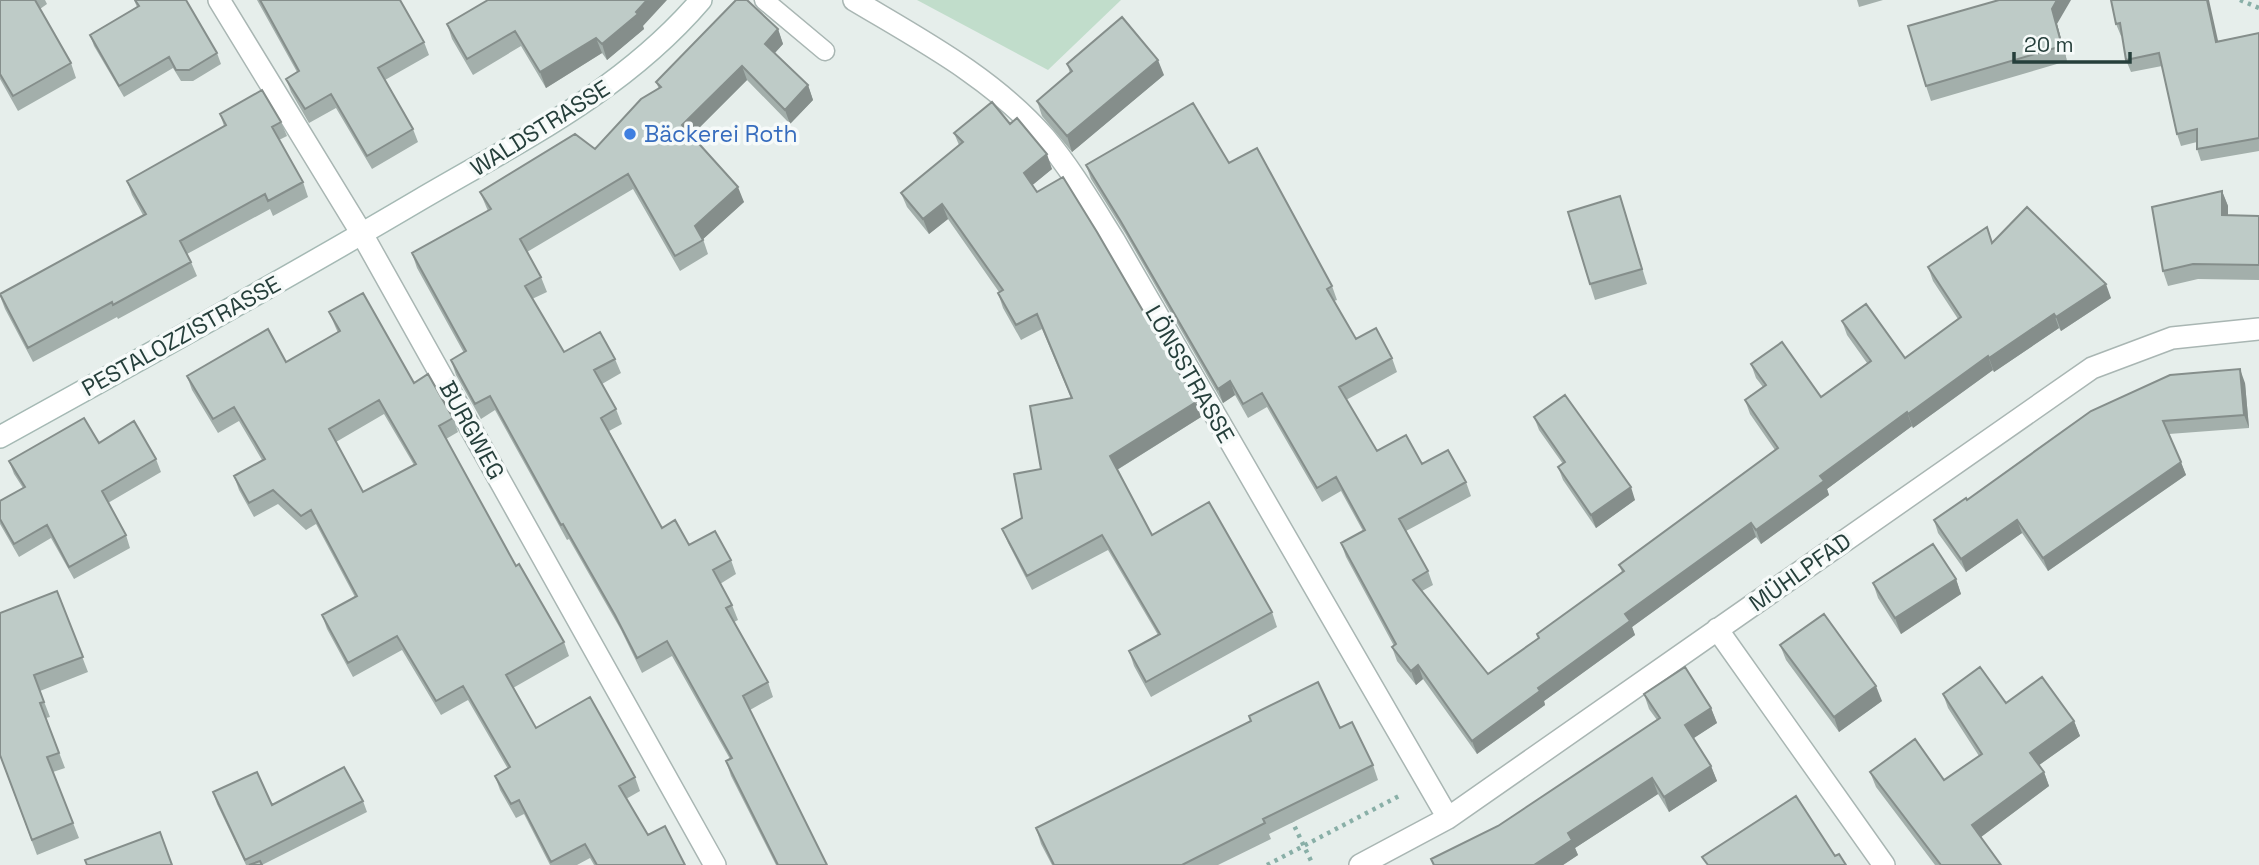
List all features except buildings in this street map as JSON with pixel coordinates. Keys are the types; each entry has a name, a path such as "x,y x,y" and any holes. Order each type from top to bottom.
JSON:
{"street":[{"name":"BURGWEG","path":"219,0 362,234 715,865"},
{"name":"WALDSTRASSE","path":"362,234 576,108 605,88 653,48 701,0"},
{"name":"LÖNSSTRASSE","path":"854,0 968,71 1008,101 1044,138 1080,186 1114,240 1448,818"},
{"name":"PESTALOZZISTRASSE","path":"0,437 362,234"},
{"name":"MÜHLPFAD","path":"1360,865 1448,818 2092,368 2172,338 2259,329"},
{"path":"1717,629 1884,865"}],"lane":[{"path":"764,0 825,51"}],"path":[{"path":"2240,0 2259,8"},
{"path":"1267,865 1427,782"},
{"path":"1288,813 1314,865"}],"green space":[{"path":"917,0 1121,0 1048,70"}],"place":[{"name":"Bäckerei Roth","path":"630,134"}]}
